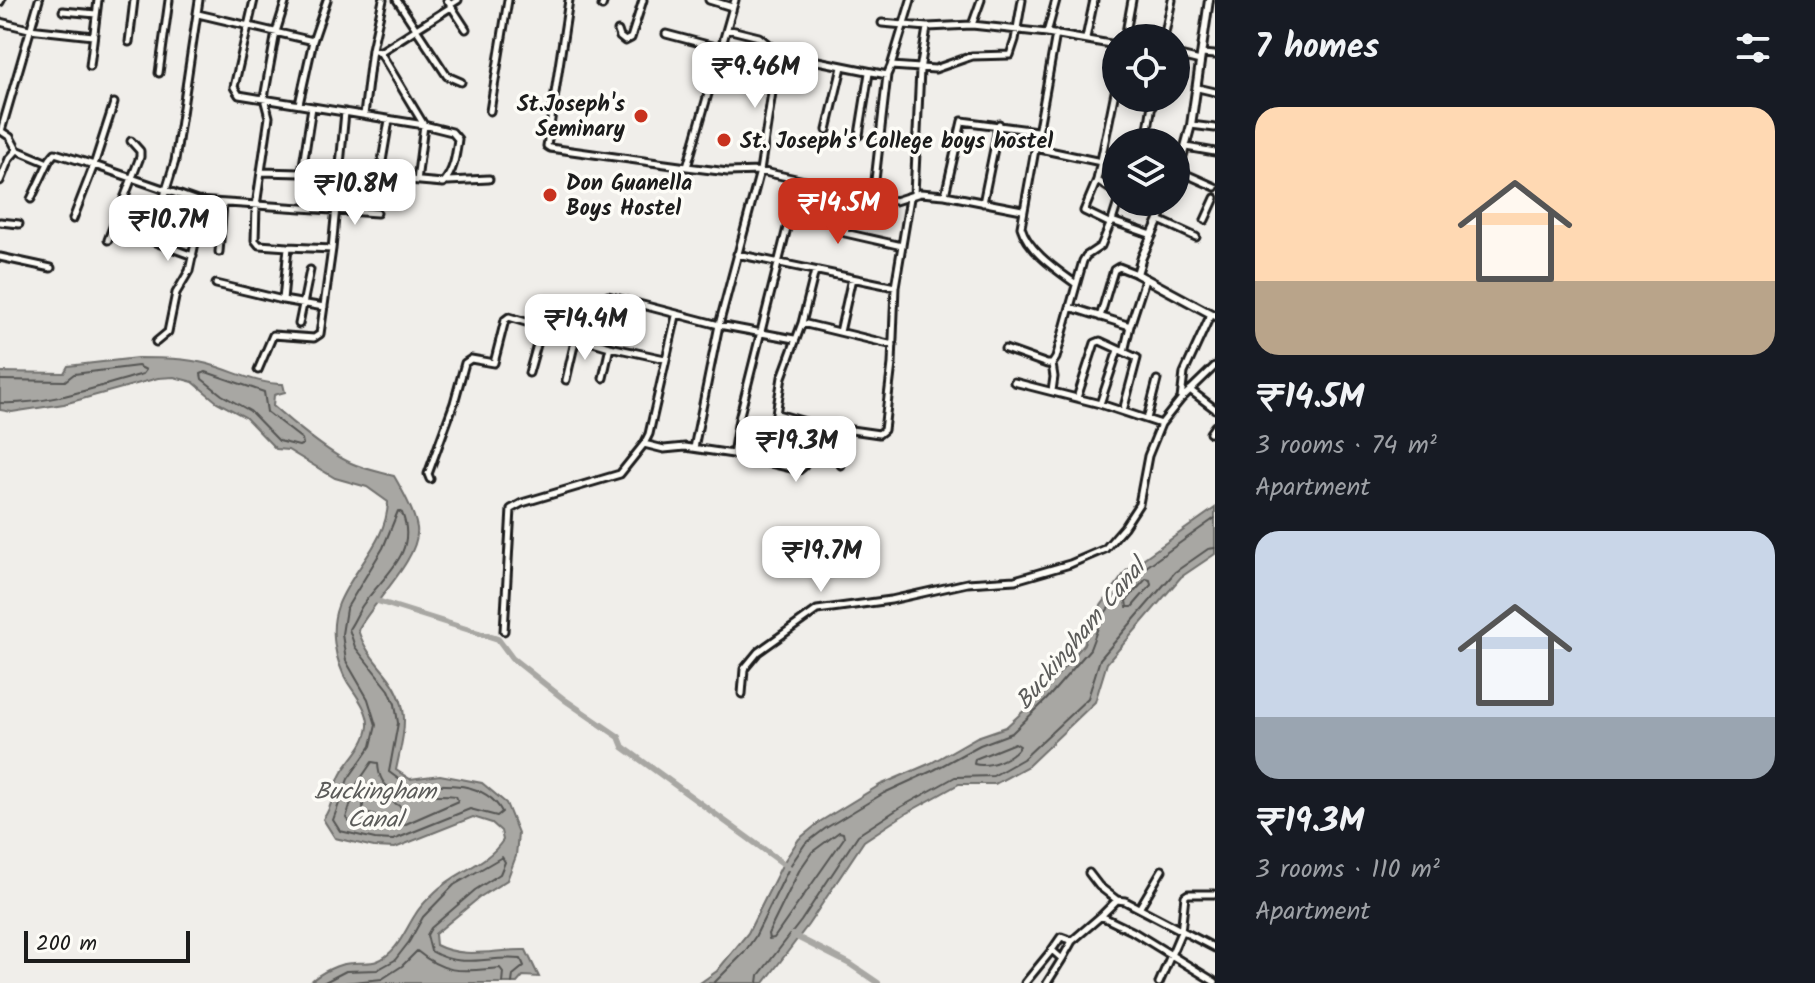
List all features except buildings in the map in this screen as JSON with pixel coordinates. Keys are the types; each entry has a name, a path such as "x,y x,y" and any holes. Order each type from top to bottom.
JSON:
{"street":[{"path":"39,0 0,131 10,137 17,150 48,163"},
{"path":"90,66 98,0"},
{"path":"129,42 134,0"},
{"path":"159,73 169,0"},
{"path":"193,256 150,240 175,161 199,0"},
{"path":"254,0 234,87 239,95 424,125 457,135 455,159 447,181"},
{"path":"286,0 276,32 264,98 269,117 256,206 256,243 332,249"},
{"path":"299,104 313,41 327,0"},
{"path":"364,115 382,0"},
{"path":"397,0 447,76 461,82"},
{"path":"380,52 458,0"},
{"path":"490,111 508,0"},
{"path":"569,0 547,146 550,148 728,172 760,171 900,202 912,196 945,195 1022,214"},
{"path":"618,31 625,41 631,38 643,0"},
{"path":"687,167 734,4 709,0"},
{"path":"873,198 887,75 911,0"},
{"path":"972,25 981,0"},
{"path":"891,66 920,70 949,65 972,56 1008,56 1013,49 1022,0"},
{"path":"1047,33 1056,0"},
{"path":"1086,38 1094,0"},
{"path":"1128,24 1132,0"},
{"path":"1167,24 1172,0"},
{"path":"1190,129 1209,0"},
{"path":"449,4 466,29"},
{"path":"63,11 96,14"},
{"path":"198,14 313,41"},
{"path":"0,22 29,29 93,36"},
{"path":"882,23 927,27 972,25 1102,42"},
{"path":"777,414 816,425 879,434 884,430 893,345 895,287 912,196 920,70 927,27"},
{"path":"727,29 759,37 778,53 887,75"},
{"path":"666,34 719,48"},
{"path":"1056,34 1021,227 1026,240 1076,284"},
{"path":"372,49 380,52 424,125 417,181"},
{"path":"694,448 719,325 760,171 778,53"},
{"path":"1190,57 1215,55"},
{"path":"827,130 842,67"},
{"path":"859,135 869,73"},
{"path":"1198,88 1215,92"},
{"path":"73,219 114,103"},
{"path":"302,172 312,107"},
{"path":"258,370 269,337 318,337 332,249 345,112"},
{"path":"1111,112 1097,180 1084,211 1152,235"},
{"path":"379,179 389,120"},
{"path":"945,195 960,123 965,120 1037,131"},
{"path":"983,203 999,124"},
{"path":"1191,125 1215,128"},
{"path":"108,240 141,153 131,141"},
{"path":"1035,148 1101,162"},
{"path":"1190,148 1215,152"},
{"path":"0,181 9,159 17,150"},
{"path":"31,199 48,163 58,153 197,201 377,213"},
{"path":"261,172 340,174 443,183 489,179"},
{"path":"1190,176 1215,187"},
{"path":"733,454 799,180"},
{"path":"1097,180 1102,183"},
{"path":"855,193 845,233 902,246"},
{"path":"1205,220 1215,198"},
{"path":"156,342 168,332 176,293 188,274 197,226 197,201"},
{"path":"219,252 223,204"},
{"path":"1052,391 1052,364 1083,261 1101,246 1113,216"},
{"path":"1137,274 1161,216"},
{"path":"1159,220 1196,237"},
{"path":"0,222 19,224"},
{"path":"283,300 288,247"},
{"path":"737,254 895,287"},
{"path":"0,257 51,268"},
{"path":"1100,317 1114,270 1119,267 1213,315 1184,373 1181,399"},
{"path":"299,324 310,270"},
{"path":"768,463 782,377 802,323 815,271"},
{"path":"840,332 852,278"},
{"path":"1100,404 1145,280"},
{"path":"216,284 324,307"},
{"path":"608,296 676,316 760,335 794,339"},
{"path":"1070,307 1130,326"},
{"path":"504,631 511,509 537,498 620,474 649,434 676,316"},
{"path":"430,479 428,474 466,361 494,363 505,320 509,317 610,347 665,359"},
{"path":"802,323 893,345"},
{"path":"529,373 542,327"},
{"path":"566,380 576,337"},
{"path":"1077,398 1095,343 1100,341 1136,356 1138,360 1123,411"},
{"path":"603,378 610,347"},
{"path":"1005,349 1052,364"},
{"path":"742,694 744,669 758,652 817,610 891,600 967,583 1015,580 1070,564 1105,549 1139,504 1148,456 1161,424 1215,366"},
{"path":"1147,419 1157,380"},
{"path":"1014,382 1100,404 1161,424"},
{"path":"1190,390 1215,409"},
{"path":"644,444 664,449 685,447 733,454 802,469 816,425"},
{"path":"1210,433 1215,426"},
{"path":"841,465 848,429"},
{"path":"1140,907 1162,870"},
{"path":"1089,873 1099,886 1117,900 1140,907 1215,948"},
{"path":"1159,983 1181,932 1185,896 1215,894"},
{"path":"1047,983 1072,941 1117,900"},
{"path":"1101,916 1132,931 1215,982"},
{"path":"1025,983 1061,937 1072,941"},
{"path":"1052,950 1062,959"}],"water":[{"name":"Buckingham Canal","path":"137,358 199,362 254,380 283,384 285,392 274,395 273,406 342,459 394,476 414,516 416,540 404,566 358,630 370,653 394,685 403,708 403,731 396,770 410,779 440,775 482,783 506,803 518,833 516,856 507,880 480,897 435,934 436,945 469,953 526,950 539,977 523,976 517,983 309,983 335,967 347,963 374,962 390,953 419,909 435,892 496,849 503,840 501,831 492,823 473,817 395,848 374,847 335,838 323,819 341,774 361,746 368,726 364,709 343,674 337,655 335,615 344,593 382,530 388,502 367,487 335,478 288,450 276,449 245,417 217,402 193,382 174,377 158,378 64,404 12,412 0,410 0,372 64,373 68,366"},
{"name":"Buckingham Canal","path":"1215,508 1215,554 1181,577 1107,663 1095,702 1028,766 995,784 959,784 864,841 808,925 764,983 700,983 717,971 748,933 783,863 799,839 821,821 880,785 931,763 977,737 1006,727 1041,695 1084,644 1095,614 1126,571"}],"waterway":[{"path":"371,599 498,639 512,658 619,737 623,747 788,867"},
{"path":"793,935 850,964 878,983"}],"place":[{"name":"St.Joseph's Seminary","path":"641,116"},
{"name":"St. Joseph's College boys hostel","path":"724,140"},
{"name":"Don Guanella Boys Hostel","path":"550,195"}]}
